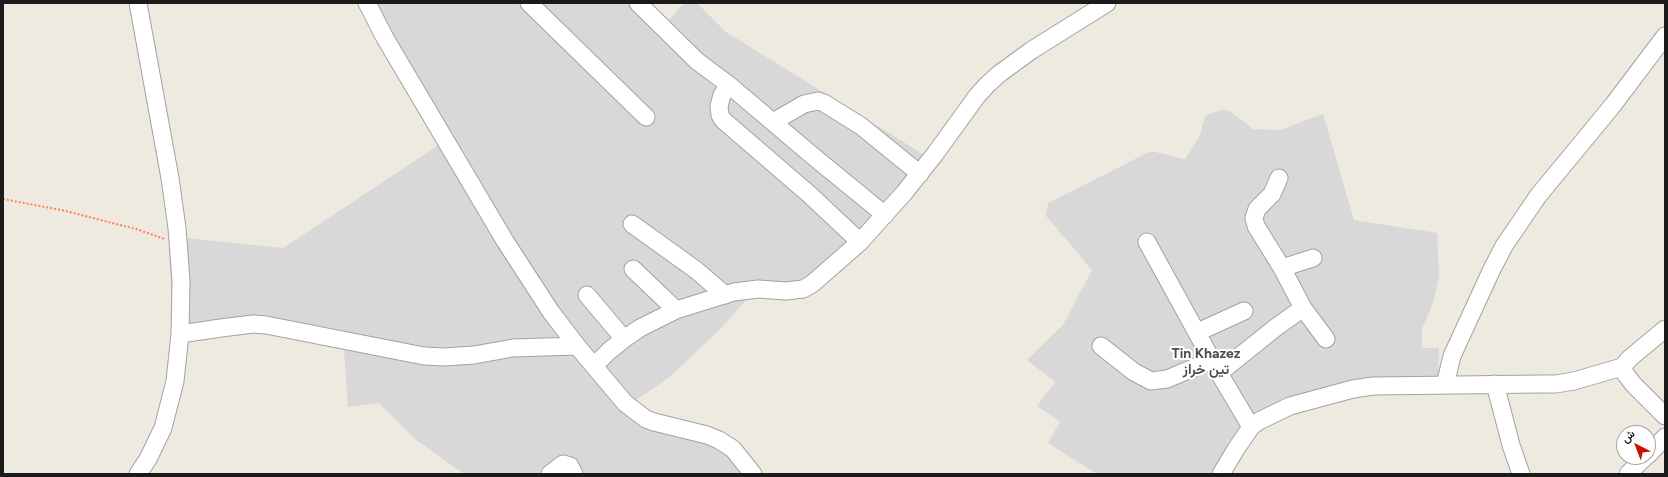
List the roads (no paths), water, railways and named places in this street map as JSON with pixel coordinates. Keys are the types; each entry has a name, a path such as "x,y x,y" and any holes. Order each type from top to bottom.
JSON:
{"street":[{"path":"138,3 170,178 181,281 180,334 175,381 163,428 148,459 138,474"},
{"path":"367,3 385,38 505,242 551,312 577,346 625,403 640,414 654,422 707,435 720,440 733,449 754,474"},
{"path":"529,3 646,117"},
{"path":"638,3 697,61 729,85 885,215"},
{"path":"594,366 608,351 640,328 676,310 734,292 758,290 786,291 803,289 824,275 860,242 885,215 920,174 977,96 995,78 1038,47 1107,3"},
{"path":"1445,385 1452,356 1504,246 1538,196 1613,105 1665,36"},
{"path":"729,85 722,95 719,106 720,115 723,120 804,190 860,242"},
{"path":"773,122 804,104 818,101 824,103 861,126 920,174"},
{"path":"1279,178 1272,194 1257,209 1254,218 1256,226 1282,268 1303,308 1326,339"},
{"path":"632,224 696,270 725,295"},
{"path":"1147,242 1251,427"},
{"path":"1282,268 1313,258"},
{"path":"633,269 676,310"},
{"path":"587,295 624,339"},
{"path":"1101,346 1134,372 1152,381 1167,379 1216,367 1303,308"},
{"path":"1198,332 1244,311"},
{"path":"180,334 253,324 266,325 424,356 444,357 474,355 514,348 577,346"},
{"path":"1221,474 1251,427 1264,418 1290,406 1353,389 1373,386 1556,384 1574,381 1622,367 1630,358 1665,329"},
{"path":"1622,367 1633,384 1665,416"},
{"path":"1495,384 1511,445 1521,474"},
{"path":"550,474 563,464 570,466 574,474"},
{"path":"1628,474 1639,465"}],"district":[{"name":"Tin Khazez تين خراز","path":"1206,362"}]}
